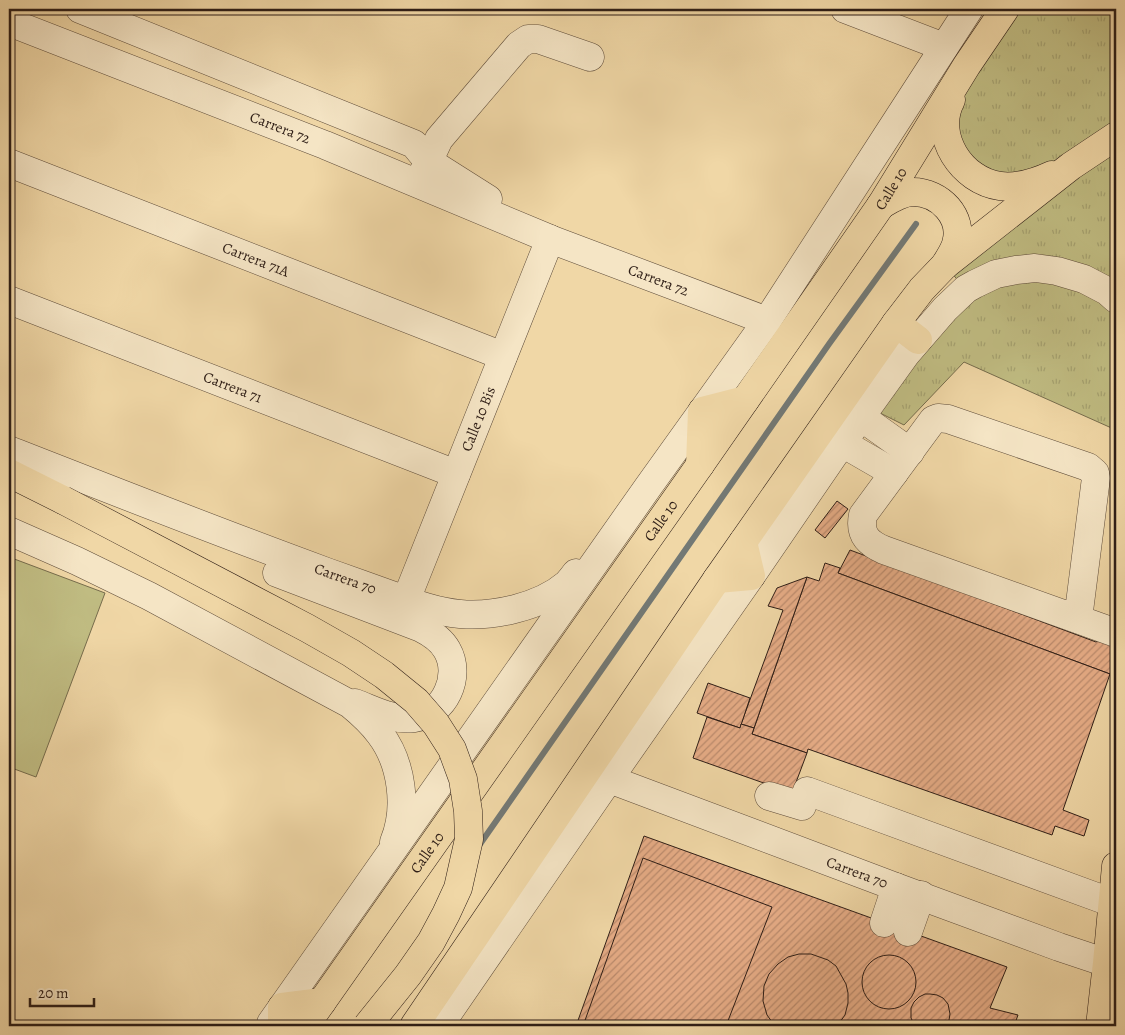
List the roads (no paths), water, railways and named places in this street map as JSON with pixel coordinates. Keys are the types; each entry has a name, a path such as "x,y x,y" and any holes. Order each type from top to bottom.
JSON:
{"main road":[{"name":"Calle 10","path":"305,1026 700,466 881,205 967,64 1005,9"},
{"path":"967,64 948,106 945,127 950,148 962,167 979,180 1000,186 1022,185 1040,180 1071,166"},
{"path":"423,1025 717,579 896,323 922,289 945,265 1071,166 1116,136"},
{"path":"881,205 896,196 912,192 928,193 942,200 952,213 957,228 956,244 945,265"},
{"path":"896,323 918,340"},
{"path":"700,466 702,411 744,400"},
{"path":"9,473 351,653 384,675 416,701 436,724 452,749 463,779 468,811 469,839 458,888 431,942 408,975 367,1026"},
{"path":"717,579 752,576 743,542"},
{"path":"1100,1026 1116,866"},
{"path":"278,1020 322,1002"}],"street":[{"name":"Carrera 72","path":"80,9 414,144 423,172"},
{"path":"845,9 944,47"},
{"name":"Calle 10","path":"278,1020 379,869 767,321 969,9"},
{"name":"Carrera 72","path":"12,22 324,145 423,172 550,239 767,321"},
{"path":"423,172 439,139 519,44 528,39 538,39 590,57"},
{"name":"Carrera 71A","path":"9,163 503,356"},
{"name":"Calle 10 Bis","path":"406,600 550,239"},
{"path":"423,1025 609,779 752,576 842,443 906,354 945,309 966,290 996,274 1035,268 1058,271 1084,279 1107,291 1116,299"},
{"name":"Carrera 71","path":"9,300 456,474"},
{"path":"861,417 902,463"},
{"path":"1079,610 1096,478 1092,469 943,418 934,420 863,515 862,522 869,542 876,547 1079,610 1116,612"},
{"path":"842,443 902,463"},
{"name":"Carrera 70","path":"9,450 230,537 406,600 442,611 474,615 514,610 550,595 567,584 648,487"},
{"path":"9,531 149,596 350,704 367,718 381,735 392,755 399,776 401,798 396,836 389,853 379,869"},
{"path":"230,537 263,568 421,628 436,636 447,650 452,666 452,683 445,699 433,711 416,718 399,719 330,693"},
{"path":"1079,610 1116,633"},
{"name":"Carrera 70","path":"609,779 1059,947 1107,963"},
{"path":"769,796 802,806 807,791 1113,903"},
{"path":"896,927 908,891"}],"waterway":[{"path":"478,847 829,344 916,224"}]}
